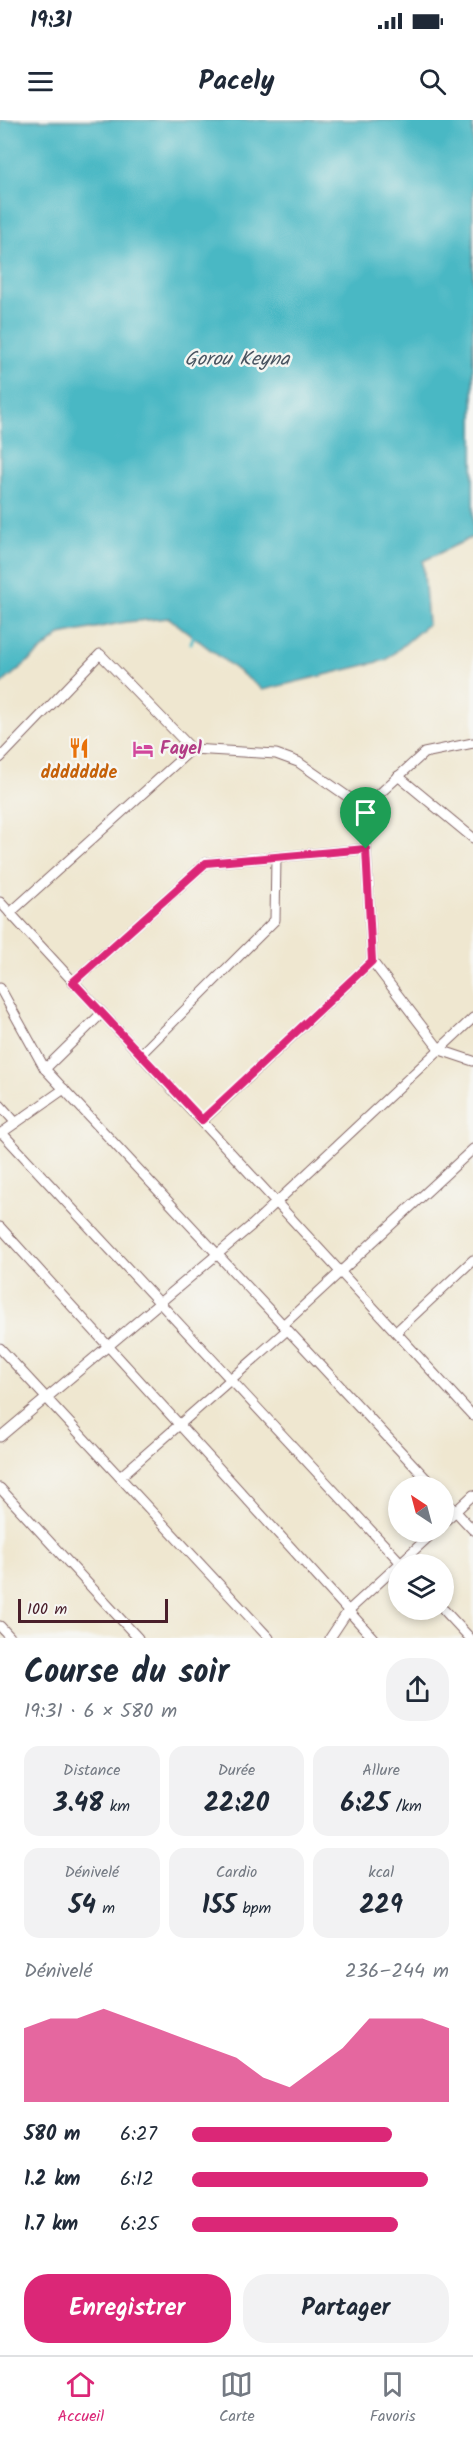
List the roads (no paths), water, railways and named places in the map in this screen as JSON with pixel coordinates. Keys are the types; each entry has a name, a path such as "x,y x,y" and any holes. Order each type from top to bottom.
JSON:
{"street":[{"path":"0,758 100,654 192,749 276,754 298,762 364,807"},
{"path":"364,807 424,753 473,743"},
{"path":"10,913 192,749"},
{"path":"398,776 473,838"},
{"path":"364,807 372,961 440,1050 473,1061"},
{"path":"73,982 206,863 366,849"},
{"path":"141,1054 275,920 276,857"},
{"path":"0,902 473,1416"},
{"path":"202,1120 372,961"},
{"path":"0,988 45,1069 423,1476"},
{"path":"45,1069 102,1013"},
{"path":"0,1437 217,1255 473,1018"},
{"path":"64,1089 1,1133 393,1554"},
{"path":"0,1105 16,1123"},
{"path":"120,1476 231,1379 340,1272 473,1149"},
{"path":"0,1227 373,1638"},
{"path":"396,1332 473,1260"},
{"path":"0,1348 269,1638"},
{"path":"0,1488 138,1638"},
{"path":"473,1496 456,1511 473,1530"},
{"path":"411,1554 423,1542"},
{"path":"330,1638 348,1611 388,1575"},
{"path":"453,1620 470,1638"},
{"path":"0,1626 11,1638"}],"water":[{"name":"Gorou Keyna","path":"0,120 473,120 473,537 423,561 428,624 386,660 263,690 169,618 126,622 60,635 0,685"}],"waterway":[{"path":"191,643 194,634"}],"place":[{"name":"ddddddde","path":"79,748"},
{"name":"Fayel","path":"143,749"}]}
